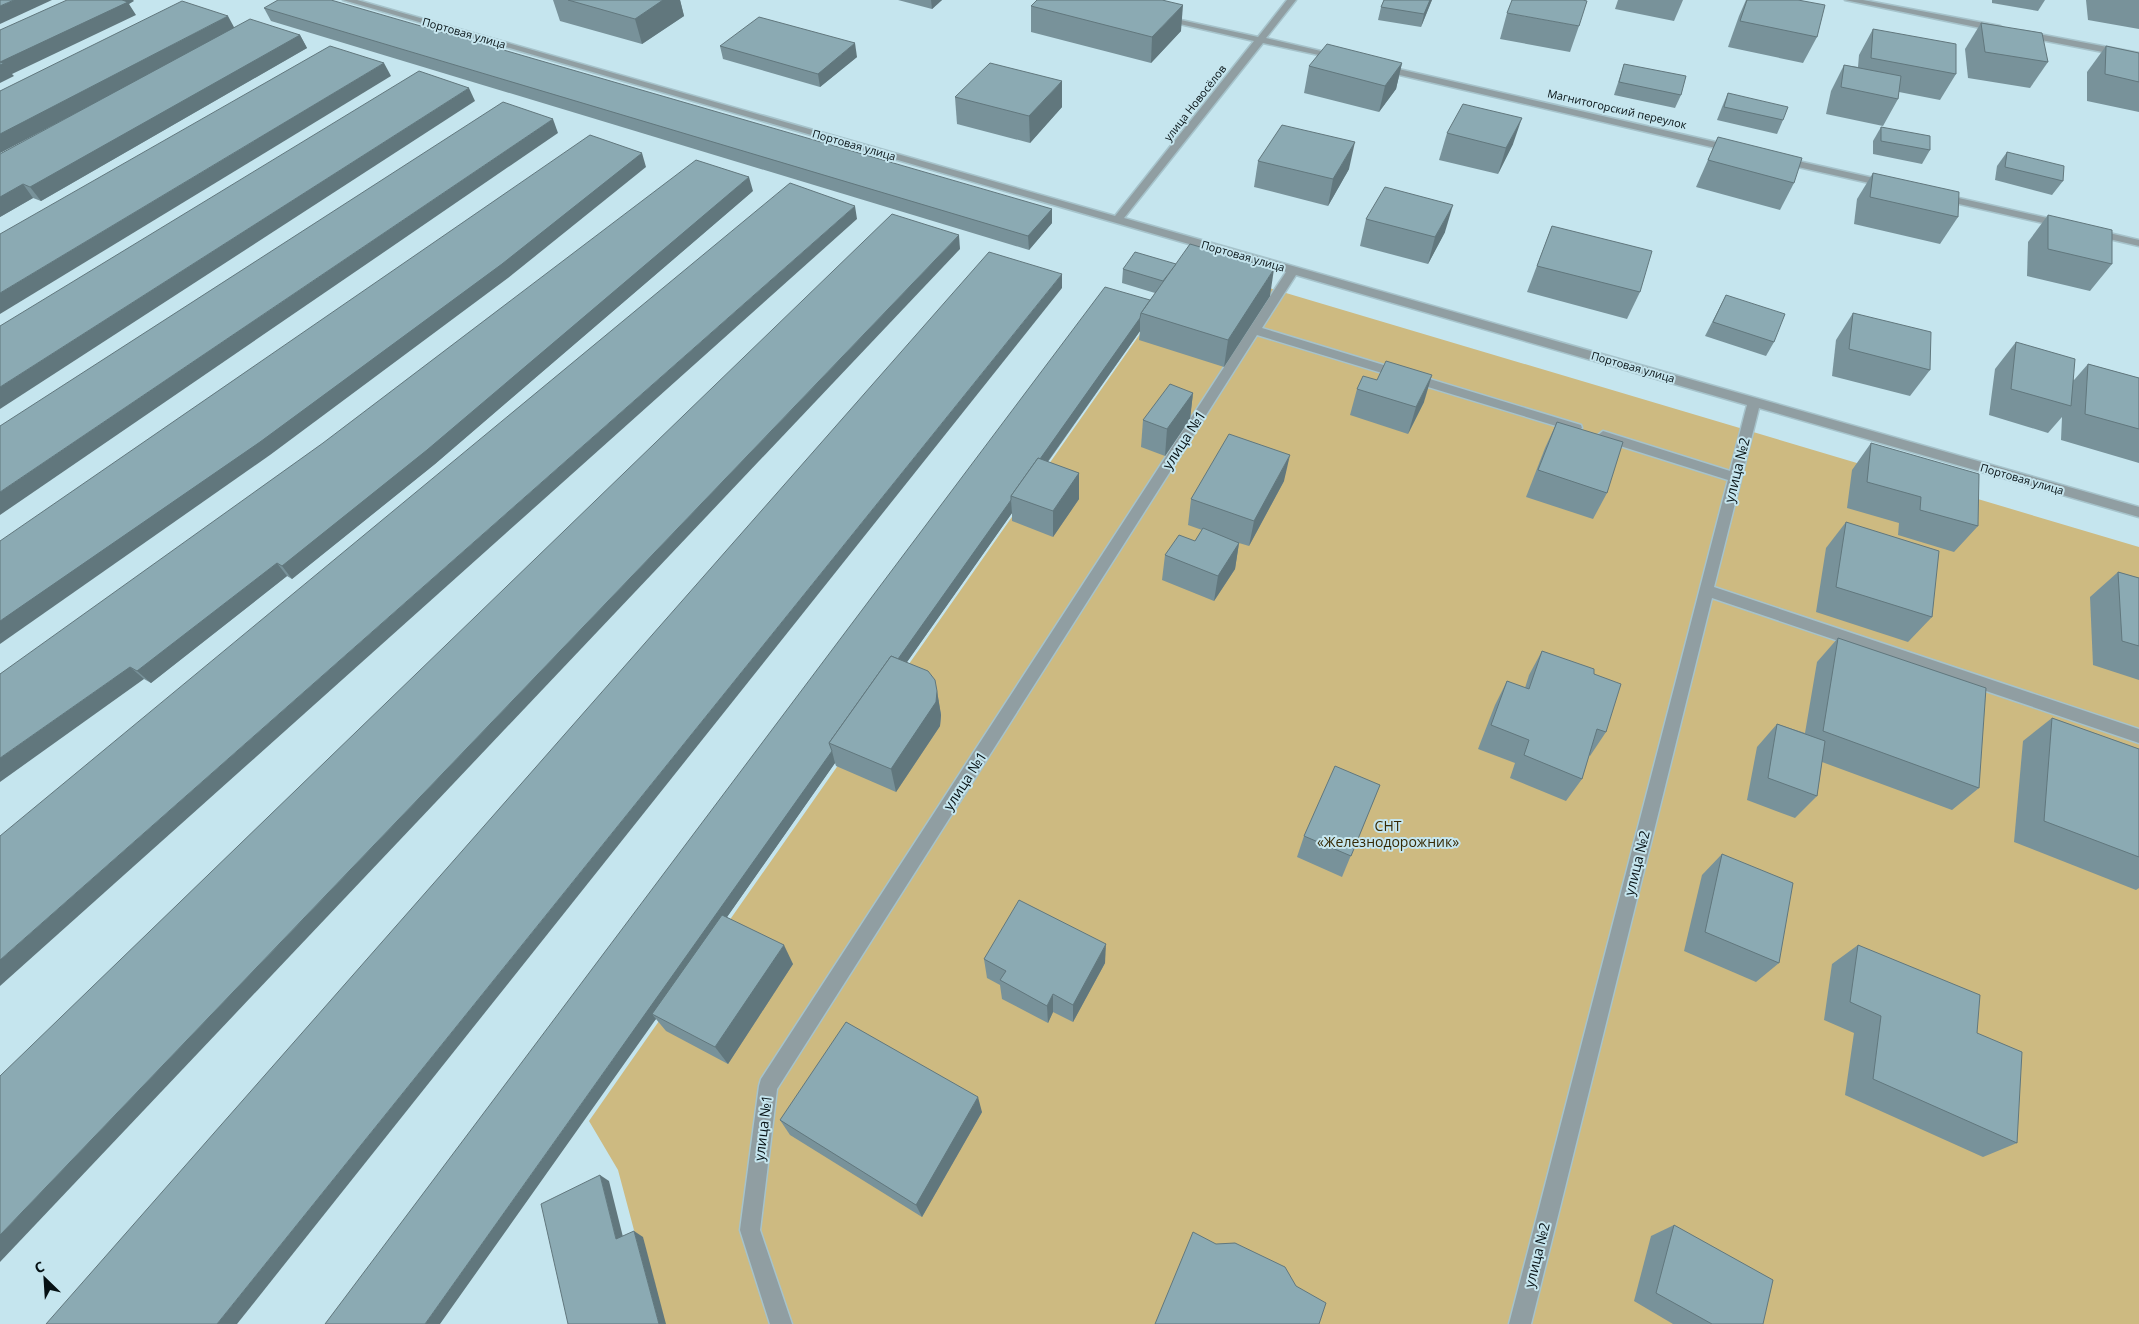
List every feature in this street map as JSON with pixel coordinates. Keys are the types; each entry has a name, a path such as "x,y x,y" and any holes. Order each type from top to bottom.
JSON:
{"street":[{"name":"Портовая улица","path":"347,0 2139,512"},
{"name":"улица Новосёлов","path":"1117,220 1292,0"},
{"path":"1850,0 2139,56"},
{"path":"1146,13 1348,60"},
{"name":"Магнитогорский переулок","path":"1367,64 1743,151"},
{"path":"1772,158 1898,187"},
{"path":"1927,194 2139,242"},
{"name":"улица №1","path":"781,1324 750,1230 768,1086 1294,270"},
{"path":"1255,330 1735,477"},
{"name":"улица №2","path":"1520,1324 1754,402"},
{"path":"1706,590 2139,736"}],"green space":[{"name":"СНТ «Железнодорожник»","path":"1189,264 2139,547 2139,1324 659,1324 618,1170 589,1121"}],"building":[{"path":"0,0 14,0 0,6"},
{"path":"67,0 122,0 128,2 0,62 0,30"},
{"path":"278,0 331,0 1052,209 1028,236 264,8"},
{"path":"568,0 663,0 635,19"},
{"path":"1037,0 1162,0 1183,5 1152,37 1031,6"},
{"path":"1384,0 1430,0 1424,14 1381,7"},
{"path":"1512,0 1587,1 1579,26 1507,13"},
{"path":"1747,0 1798,0 1825,5 1817,37 1740,21"},
{"path":"182,1 228,16 0,134 0,91"},
{"path":"759,17 855,43 818,74 720,46"},
{"path":"250,19 300,35 30,187 23,184 0,197 0,154"},
{"path":"1981,23 2042,33 2048,62 1985,52"},
{"path":"1873,29 1956,44 1956,74 1871,58"},
{"path":"1327,44 1402,63 1385,86 1309,66"},
{"path":"330,46 384,63 0,293 0,234"},
{"path":"2106,46 2139,53 2139,82 2105,74"},
{"path":"990,63 1062,81 1029,116 955,97"},
{"path":"1624,64 1686,76 1681,95 1619,82"},
{"path":"1844,65 1901,76 1898,99 1841,87"},
{"path":"419,71 469,88 0,387 0,326"},
{"path":"1728,93 1788,107 1783,120 1724,107"},
{"path":"503,102 553,119 0,492 0,426"},
{"path":"1463,104 1522,118 1506,148 1447,133"},
{"path":"1282,125 1355,142 1333,179 1258,161"},
{"path":"1881,127 1930,136 1930,150 1881,141"},
{"path":"590,135 642,153 502,264 260,442 0,621 0,541"},
{"path":"1718,137 1802,158 1794,183 1708,160"},
{"path":"2007,152 2064,166 2063,181 2005,167"},
{"path":"696,160 749,177 427,450 282,566 277,563 137,671 130,667 0,758 0,674 323,443"},
{"path":"1873,173 1959,192 1958,217 1870,197"},
{"path":"790,183 855,206 0,960 0,836"},
{"path":"1385,187 1453,205 1435,237 1366,219"},
{"path":"892,214 959,235 0,1235 0,1076"},
{"path":"2048,215 2112,230 2112,264 2048,249"},
{"path":"1552,226 1652,251 1640,292 1537,266"},
{"path":"1190,244 1274,269 1228,340 1141,313"},
{"path":"989,252 1062,274 217,1324 46,1324"},
{"path":"1135,252 1176,264 1163,281 1123,269"},
{"path":"1105,287 1150,300 1141,313 1140,318 1040,459 1038,458 1011,496 1011,500 898,659 891,656 829,743 832,751 425,1324 325,1324"},
{"path":"1726,295 1785,314 1774,342 1713,322"},
{"path":"1853,313 1931,332 1930,370 1849,349"},
{"path":"2016,342 2075,359 2071,406 2011,389"},
{"path":"1386,361 1432,375 1416,407 1357,389 1363,376 1377,380"},
{"path":"2088,364 2139,378 2139,429 2085,414"},
{"path":"1170,384 1193,393 1167,429 1143,420"},
{"path":"1557,422 1623,442 1607,493 1538,470"},
{"path":"1229,434 1290,455 1254,521 1191,499"},
{"path":"1871,443 1979,474 1978,526 1920,510 1921,497 1867,482"},
{"path":"1038,458 1079,473 1053,511 1011,496"},
{"path":"1846,522 1939,551 1932,617 1836,587"},
{"path":"1203,528 1239,543 1218,576 1165,555 1179,535 1195,541"},
{"path":"2118,572 2139,578 2139,646 2122,641"},
{"path":"1838,638 1986,688 1979,788 1823,731"},
{"path":"1542,651 1594,669 1594,674 1621,684 1606,732 1597,729 1582,779 1524,755 1529,740 1491,725 1507,681 1529,689"},
{"path":"891,656 928,671 935,680 937,691 936,702 891,769 829,743"},
{"path":"2052,718 2139,749 2139,857 2044,821"},
{"path":"1777,724 1825,741 1817,796 1768,778"},
{"path":"1335,766 1380,785 1351,856 1304,836"},
{"path":"1722,854 1793,883 1779,963 1705,932"},
{"path":"1019,900 1106,944 1073,1005 1053,994 1047,1006 1000,980 1006,971 984,959"},
{"path":"722,915 784,945 715,1047 652,1014"},
{"path":"1858,945 1980,995 1977,1033 2022,1052 2017,1143 1873,1079 1881,1016 1850,1002"},
{"path":"846,1022 978,1097 916,1205 780,1120"},
{"path":"600,1175 616,1239 634,1231 659,1324 568,1324 541,1204"},
{"path":"1674,1225 1773,1280 1763,1324 1712,1324 1656,1293"},
{"path":"1193,1232 1216,1244 1235,1243 1285,1267 1296,1286 1326,1303 1319,1324 1155,1324"}]}
